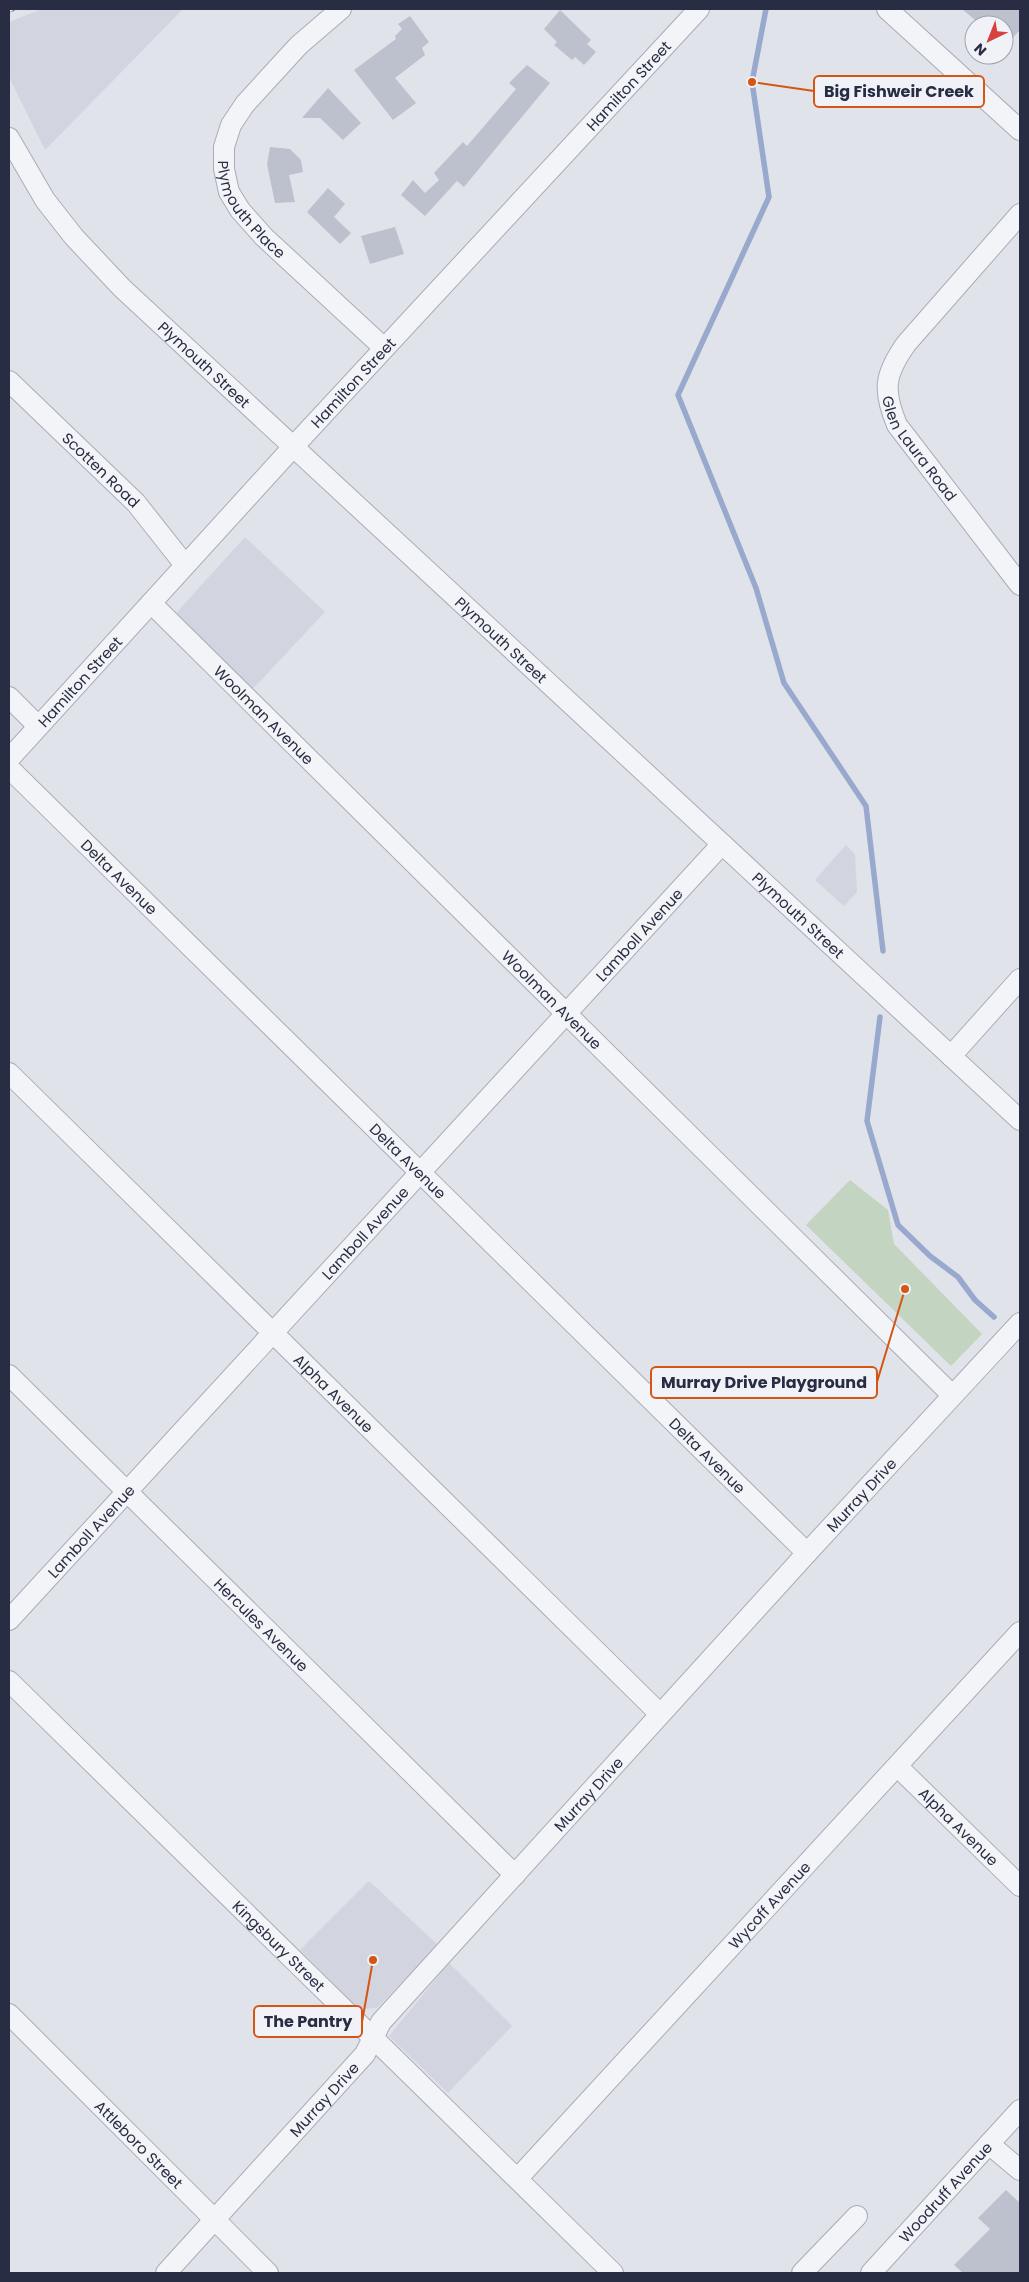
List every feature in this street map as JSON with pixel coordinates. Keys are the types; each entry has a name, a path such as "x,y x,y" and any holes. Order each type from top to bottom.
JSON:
{"street":[{"name":"Plymouth Place","path":"341,9 299,45 245,104 228,132 224,147 224,170 229,192 240,210 264,237 384,348"},
{"name":"Hamilton Street","path":"9,759 185,564 699,9"},
{"path":"887,9 1020,130"},
{"name":"Plymouth Street","path":"9,138 45,200 74,237 122,288 1020,1120"},
{"name":"Glen Laura Road","path":"1020,214 906,344 891,366 888,379 891,410 897,424 1020,585"},
{"name":"Scotten Road","path":"9,381 136,503 185,564"},
{"name":"Woolman Avenue","path":"151,603 952,1395"},
{"path":"9,697 38,726"},
{"name":"Delta Avenue","path":"9,768 807,1553"},
{"name":"Lamboll Avenue","path":"9,1620 126,1490 722,844"},
{"path":"951,1056 1020,980"},
{"name":"Alpha Avenue","path":"9,1072 660,1714"},
{"name":"Murray Drive","path":"166,2273 364,2054 374,2039 381,2022 807,1553 1020,1323"},
{"name":"Hercules Avenue","path":"9,1375 515,1875"},
{"name":"Wycoff Avenue","path":"518,2178 898,1767 1020,1632"},
{"name":"Kingsbury Street","path":"9,1681 613,2273"},
{"name":"Alpha Avenue","path":"898,1767 1020,1886"},
{"name":"Attleboro Street","path":"9,2014 268,2273"},
{"name":"Woodruff Avenue","path":"871,2273 1020,2110"},
{"path":"989,2144 1020,2170"},
{"path":"802,2273 857,2216"}],"shaded area":[{"path":"42,9 183,9 45,150 9,77 9,22"},
{"path":"245,537 325,612 250,692 179,621 177,612"},
{"path":"846,845 855,854 857,892 844,906 815,880"},
{"path":"369,1881 438,1945 377,2008 359,2009 300,1950"},
{"path":"449,1963 512,2026 448,2093 389,2036"}],"green space":[{"path":"850,1180 888,1210 894,1244 982,1334 951,1366 806,1225"}],"building":[{"path":"962,9 1020,9 1020,30 1014,36 1014,15 969,15"},
{"path":"560,10 591,40 587,44 596,52 584,65 575,57 572,60 554,45 557,42 544,29"},
{"path":"410,16 429,42 422,48 425,55 395,78 416,103 393,120 354,70 396,39 395,36 402,29 398,24"},
{"path":"527,65 550,83 464,187 457,181 425,216 401,195 413,180 425,193 439,180 434,173 463,142 467,146 516,89 509,83"},
{"path":"328,88 361,123 343,140 320,118 302,118"},
{"path":"270,147 290,149 301,160 303,172 289,175 295,202 275,203 267,164"},
{"path":"328,188 345,204 334,217 351,233 340,244 307,212"},
{"path":"395,227 404,254 370,264 361,236"},
{"path":"1006,2190 1020,2203 1020,2273 963,2273 954,2265 990,2229 978,2218"}],"waterway":[{"path":"766,9 752,82 769,197 678,395 756,588 784,683 866,806 883,951"},
{"path":"880,1017 867,1121 898,1225 930,1256 958,1277 975,1300 994,1317"}],"place":[{"name":"Big Fishweir Creek","path":"752,82"},
{"name":"Murray Drive Playground","path":"905,1289"},
{"name":"The Pantry","path":"373,1960"}]}
